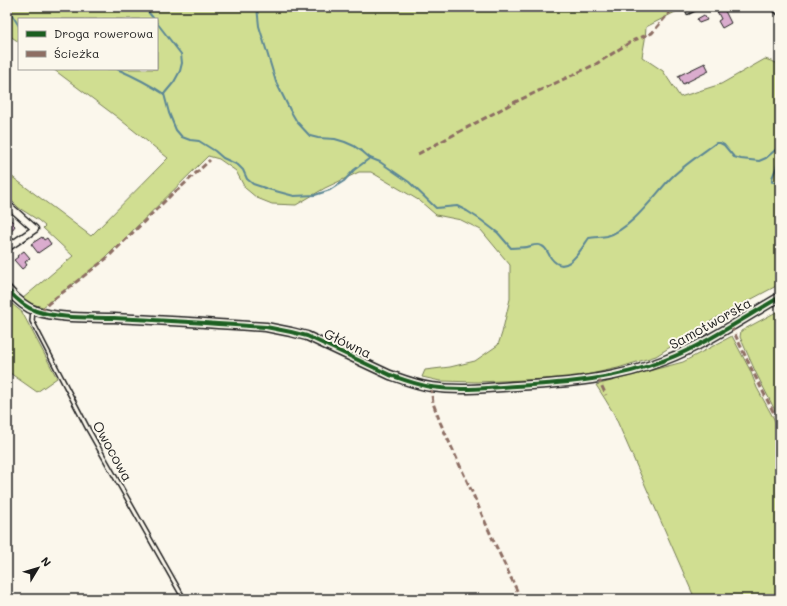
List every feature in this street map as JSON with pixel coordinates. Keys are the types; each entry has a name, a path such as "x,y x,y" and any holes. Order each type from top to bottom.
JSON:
{"street":[{"path":"775,7 780,12"},
{"path":"7,204 35,229 7,248"},
{"name":"Główna","path":"7,289 20,302 34,310 48,314 259,327 297,333 390,375 415,383 441,388 476,389 579,382 626,373 650,365"},
{"name":"Samotworska","path":"650,365 666,360 696,346 780,298"}],"lane":[{"path":"688,12 698,7"},
{"name":"Owocowa","path":"34,310 32,321 84,423 184,599"}],"green space":[{"path":"7,7 685,7 646,27 642,57 663,71 680,97 721,84 765,59 780,65 780,284 718,317 656,356 618,368 572,378 477,382 440,381 422,377 425,370 450,367 475,361 498,345 510,299 510,265 481,230 461,220 436,215 420,201 371,172 359,172 325,188 296,205 272,204 257,198 245,188 236,171 219,159 208,156 100,263 43,307 32,304 22,299 73,256 43,228 45,226 19,208 7,196 7,173 91,236 168,158 54,70 158,70 158,18 18,18 18,41 7,34"},
{"path":"7,300 22,312 57,378 37,392 7,371"},
{"path":"780,310 780,420 756,373 740,337 741,331"},
{"path":"732,336 750,370 757,388 780,430 780,599 695,599 614,414 596,385 683,362"}],"building":[{"path":"723,7 731,23 722,28 718,21 721,19 716,9"},
{"path":"704,15 707,20 699,23 697,19"},
{"path":"705,63 709,71 683,84 678,76"},
{"path":"7,217 14,223 13,224 15,226 10,233 7,230"},
{"path":"42,237 44,240 47,238 51,244 38,253 31,244"},
{"path":"24,251 30,258 25,262 27,265 22,269 14,260"}],"waterway":[{"path":"144,7 153,18"},
{"path":"257,7 259,26 276,82 297,122 310,136 335,139 354,146 370,158 380,162 409,182 436,208 457,206 481,220 498,233 511,248 540,245 545,248 551,258 562,265 573,260 589,238 607,236 625,227 641,212 674,175 716,143 724,145 734,157 759,161 766,158 780,146"},
{"path":"7,13 12,15 18,24"},
{"path":"119,70 141,80 164,94 174,82 180,71 182,63 181,54 158,24"},
{"path":"164,94 169,113 176,130 182,137 199,141 223,158 238,165 243,170 247,179 253,184 268,189 294,196 315,195 330,190 344,181 354,170 370,158"},
{"path":"780,159 772,178 772,182 780,182"}],"marked path":[{"path":"418,154 511,104 596,64 632,41 652,33 674,7"},
{"path":"43,313 44,308 49,303 107,258 172,194 210,160"},
{"path":"7,329 10,326"},
{"path":"731,326 780,425"},
{"path":"598,378 606,395"},
{"path":"431,387 433,403 440,422 521,599"}],"cycle path":[{"path":"7,289 24,305 45,314 75,317 266,327 291,332 307,336 390,375 405,380 431,387 463,389 554,383 592,379 629,372 680,354 724,331 780,297"}]}
